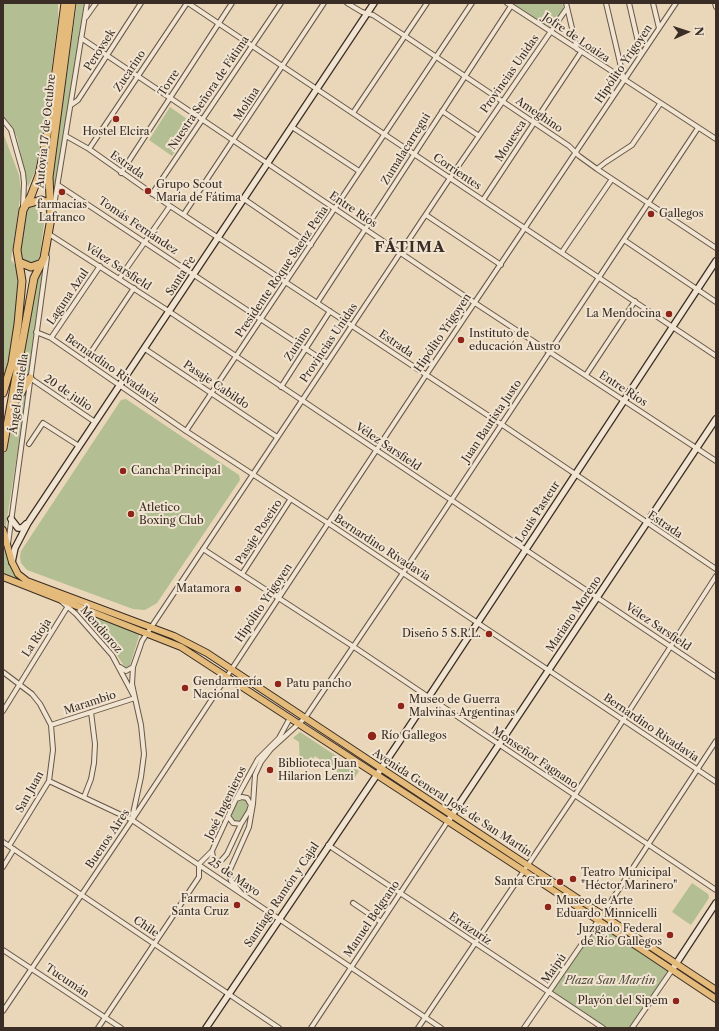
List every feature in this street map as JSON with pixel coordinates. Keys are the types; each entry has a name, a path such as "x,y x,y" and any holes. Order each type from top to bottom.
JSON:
{"highway":[{"name":"Autovía 17 de Octubre","path":"3,393 12,363 18,324 22,281 17,250 24,207 31,196 39,175 48,124 65,3"},
{"name":"Autovía 17 de Octubre","path":"3,448 34,278 42,263 52,215 49,177 72,3"},
{"path":"24,207 33,201 41,200 46,202 52,215"},
{"path":"19,262 31,267 42,263"},
{"path":"10,413 20,392 30,378"}],"main road":[{"name":"Avenida General José de San Martín","path":"3,530 12,562 18,574 27,581 149,630 182,647 524,870 716,990"},
{"name":"Avenida General José de San Martín","path":"3,577 55,597 69,605 184,641 231,669 528,865 672,970 716,999"}],"street":[{"path":"52,215 87,3"},
{"path":"84,19 96,3"},
{"name":"Perovsek","path":"71,105 78,100 141,3"},
{"name":"Corrientes","path":"187,3 353,112 716,356"},
{"name":"Zucarino","path":"89,150 187,3"},
{"name":"Torre","path":"121,173 232,3"},
{"name":"Nuestra Señora de Fátima","path":"152,194 280,3"},
{"name":"Molina","path":"184,214 324,3"},
{"name":"Ameghino","path":"348,3 367,14 373,15 436,56 569,146 612,179 716,248"},
{"name":"Santa Fe","path":"12,562 15,548 28,523 170,312 374,3"},
{"path":"353,112 427,3"},
{"name":"Presidente Roque Saenz Peña","path":"186,431 472,3"},
{"name":"Jofre de Loaiza","path":"507,3 660,104 716,139"},
{"path":"566,3 579,50"},
{"path":"606,3 624,80"},
{"path":"630,3 641,56"},
{"path":"653,3 659,28"},
{"name":"Hipólito Yrigoyen","path":"227,675 426,375 676,3"},
{"path":"715,3 716,7"},
{"name":"Zumalacarregui","path":"317,303 415,154 464,76 512,6"},
{"name":"Provincias Unidas","path":"135,698 133,667 138,649 149,630 450,178 567,8"},
{"name":"Entre Ríos","path":"81,38 475,303 716,461"},
{"name":"Mouesca","path":"483,200 579,50"},
{"path":"598,169 632,145 660,104"},
{"path":"442,111 479,136"},
{"path":"3,120 11,130 23,173 24,207"},
{"path":"292,127 359,172"},
{"name":"Juan Bautista Justo","path":"300,724 354,647 698,128"},
{"name":"Estrada","path":"66,136 501,424 574,475 716,569"},
{"path":"562,252 612,179"},
{"name":"Tomás Fernández","path":"58,185 327,363"},
{"path":"244,199 310,245"},
{"path":"120,279 170,206"},
{"path":"426,215 501,265"},
{"name":"Vélez Sarsfield","path":"49,234 134,288 716,677"},
{"path":"624,240 716,302"},
{"name":"Ángel Banciella","path":"8,548 47,243"},
{"name":"Louis Pasteur","path":"376,774 716,261"},
{"name":"Laguna Azul","path":"51,338 100,266"},
{"path":"85,361 134,288"},
{"path":"586,375 635,301"},
{"name":"Zunino","path":"281,387 330,311"},
{"name":"Bernardino Rivadavia","path":"36,332 51,338 186,431 403,573 716,782"},
{"name":"Pasaje Cabildo","path":"146,348 277,437"},
{"name":"20 de julio","path":"30,378 95,422"},
{"name":"Mariano Moreno","path":"448,821 716,419"},
{"path":"29,444 43,423 79,446"},
{"name":"Pasaje Poseiro","path":"242,574 290,500"},
{"path":"11,519 18,528 22,528 28,523"},
{"name":"Monseñor Fagnano","path":"204,549 354,647 716,890"},
{"path":"418,1028 575,795 716,576"},
{"name":"Mendioroz","path":"69,605 105,645 120,667 135,698 141,725 144,754 132,820"},
{"name":"La Rioja","path":"3,711 19,683 69,605"},
{"path":"120,667 126,671 133,667"},
{"name":"San Juan","path":"3,672 19,683 40,704 50,725 53,750 49,781 9,846"},
{"name":"Buenos Aires","path":"3,1011 132,820 227,675"},
{"name":"Marambio","path":"50,725 135,698"},
{"path":"84,797 94,763 95,744 91,712"},
{"path":"242,894 231,881 229,872 249,827 256,766 262,753 279,738 290,718"},
{"name":"José Ingenieros","path":"199,864 212,851 250,773 271,749 300,724"},
{"name":"Maipú","path":"524,1028 600,918 716,741"},
{"path":"250,773 255,775"},
{"name":"Santiago Ramón y Cajal","path":"206,1028 376,774"},
{"name":"25 de Mayo","path":"49,781 132,820 441,1028"},
{"path":"245,782 254,786"},
{"path":"236,799 245,797 252,805"},
{"path":"212,851 214,861 220,862 227,854 252,805"},
{"path":"228,816 234,824 242,824"},
{"name":"Manuel Belgrano","path":"311,1028 448,821"},
{"name":"Chile","path":"3,842 279,1028"},
{"name":"Errázuriz","path":"328,845 602,1028"},
{"path":"3,867 14,850"},
{"path":"98,1028 199,877 199,864"},
{"path":"353,903 381,922"},
{"path":"632,1028 716,903"},
{"name":"Tucumán","path":"3,950 121,1028"}],"green space":[{"path":"3,3 58,3 58,19 45,120 35,171 28,187 17,137 8,121 3,117"},
{"path":"77,3 84,3 54,203 52,177"},
{"path":"511,3 562,3 564,10 550,29"},
{"path":"170,107 194,124 172,156 149,140"},
{"path":"3,133 19,175 21,191 11,260 16,266 19,293 10,353 3,380"},
{"path":"34,205 42,208 45,215 40,255 37,261 30,263 23,260 20,253 25,212"},
{"path":"44,263 28,378 16,394 35,280"},
{"path":"28,385 5,531 3,520 3,456 11,414"},
{"name":"Atletico Boxing Club","path":"126,399 239,475 240,480 157,603 145,610 133,609 27,570 21,563 20,557 21,551 121,400"},
{"path":"3,545 9,561 17,575 16,578 3,573"},
{"path":"81,611 138,633 139,636 129,668 125,667 108,642 81,613"},
{"path":"300,732 359,771 352,782 315,756 307,768 300,766 299,742 293,738"},
{"path":"238,800 246,800 248,808 241,822 234,822 231,818 232,812"},
{"path":"692,883 708,894 709,898 691,925 672,912"},
{"name":"Plaza San Martín","path":"598,921 672,970 632,1028 603,1028 548,993"}],"place":[{"name":"Hostel Elcira","path":"116,119"},
{"name":"Grupo Scout María de Fátima","path":"148,191"},
{"name":"farmacias Lafranco","path":"62,192"},
{"name":"Gallegos","path":"651,214"},
{"name":"La Mendocina","path":"669,314"},
{"name":"Instituto de educación Austro","path":"461,340"},
{"name":"Cancha Principal","path":"123,471"},
{"name":"Atletico Boxing Club","path":"131,514"},
{"name":"Matamora","path":"238,589"},
{"name":"Diseño 5 S.R.L.","path":"489,634"},
{"name":"Patu pancho","path":"278,684"},
{"name":"Gendarmería Nacional","path":"185,688"},
{"name":"Museo de Guerra Malvinas Argentinas","path":"401,706"},
{"name":"Río Gallegos","path":"372,736"},
{"name":"Biblioteca Juan Hilarion Lenzi","path":"270,770"},
{"name":"Teatro Municipal \"Héctor Marinero\"","path":"573,879"},
{"name":"Santa Cruz","path":"560,882"},
{"name":"Farmacia Santa Cruz","path":"237,905"},
{"name":"Museo de Arte Eduardo Minnicelli","path":"548,907"},
{"name":"Juzgado Federal de Río Gallegos","path":"670,935"},
{"name":"Playón del Sipem","path":"676,1001"}],"district":[{"name":"FÁTIMA","path":"410,248"}]}
